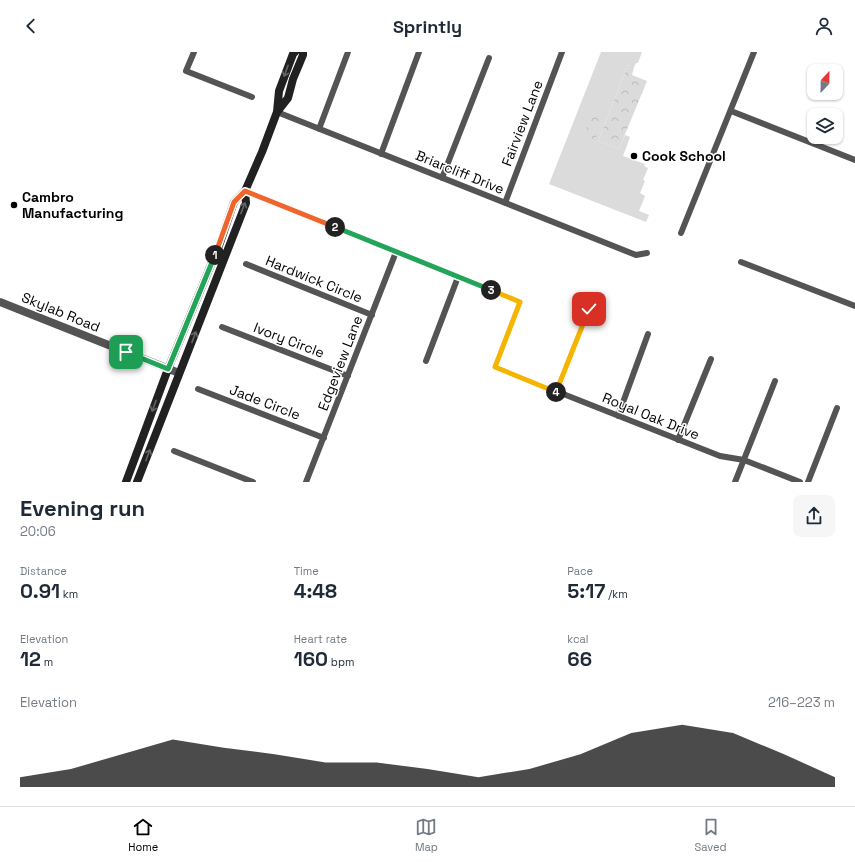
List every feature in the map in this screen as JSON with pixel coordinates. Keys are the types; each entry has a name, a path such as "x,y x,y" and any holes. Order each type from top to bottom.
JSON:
{"main road":[{"path":"126,482 168,369 220,243 234,202 245,191 262,152 276,112 279,91 292,54 296,52"},
{"path":"276,112 288,98 303,52"},
{"path":"137,482 246,203 245,191"},
{"path":"230,215 233,224 237,225"}],"street":[{"path":"194,52 186,72 252,97"},
{"path":"319,129 348,52"},
{"path":"381,154 419,52"},
{"name":"Fairview Lane","path":"505,203 562,52"},
{"path":"681,233 754,52"},
{"path":"442,178 489,58"},
{"path":"731,111 855,160"},
{"name":"Briarcliff Drive","path":"276,112 636,255 647,253"},
{"path":"245,191 458,277 426,361"},
{"name":"Edgeview Lane","path":"306,482 396,252"},
{"path":"741,262 855,306"},
{"name":"Hardwick Circle","path":"246,264 372,315"},
{"name":"Royal Oak Drive","path":"458,277 520,302 495,367 720,456 744,460 800,482"},
{"name":"Skylab Road","path":"0,302 179,373"},
{"path":"557,392 589,309"},
{"name":"Ivory Circle","path":"222,327 348,376"},
{"path":"618,416 648,334"},
{"path":"678,440 711,359"},
{"path":"735,482 775,382"},
{"name":"Jade Circle","path":"198,389 324,438"},
{"path":"808,482 837,408"},
{"path":"174,451 253,482"}],"green space":[{"path":"601,52 642,52 638,63 636,63 634,67 628,65 598,141 619,149 625,135 630,137 623,156 645,164 644,166 648,168 640,193 645,196 639,211 649,215 646,222 549,184"},
{"path":"628,65 634,67 632,75 647,81 619,149 598,141"},
{"path":"591,115 603,120 595,140 584,135"}],"place":[{"name":"Cook School","path":"634,156"},
{"name":"Cambro Manufacturing","path":"14,205"}],"route":[{"path":"126,352 168,369 220,243 234,202 245,191 520,302 495,367 557,392 589,309"}]}
